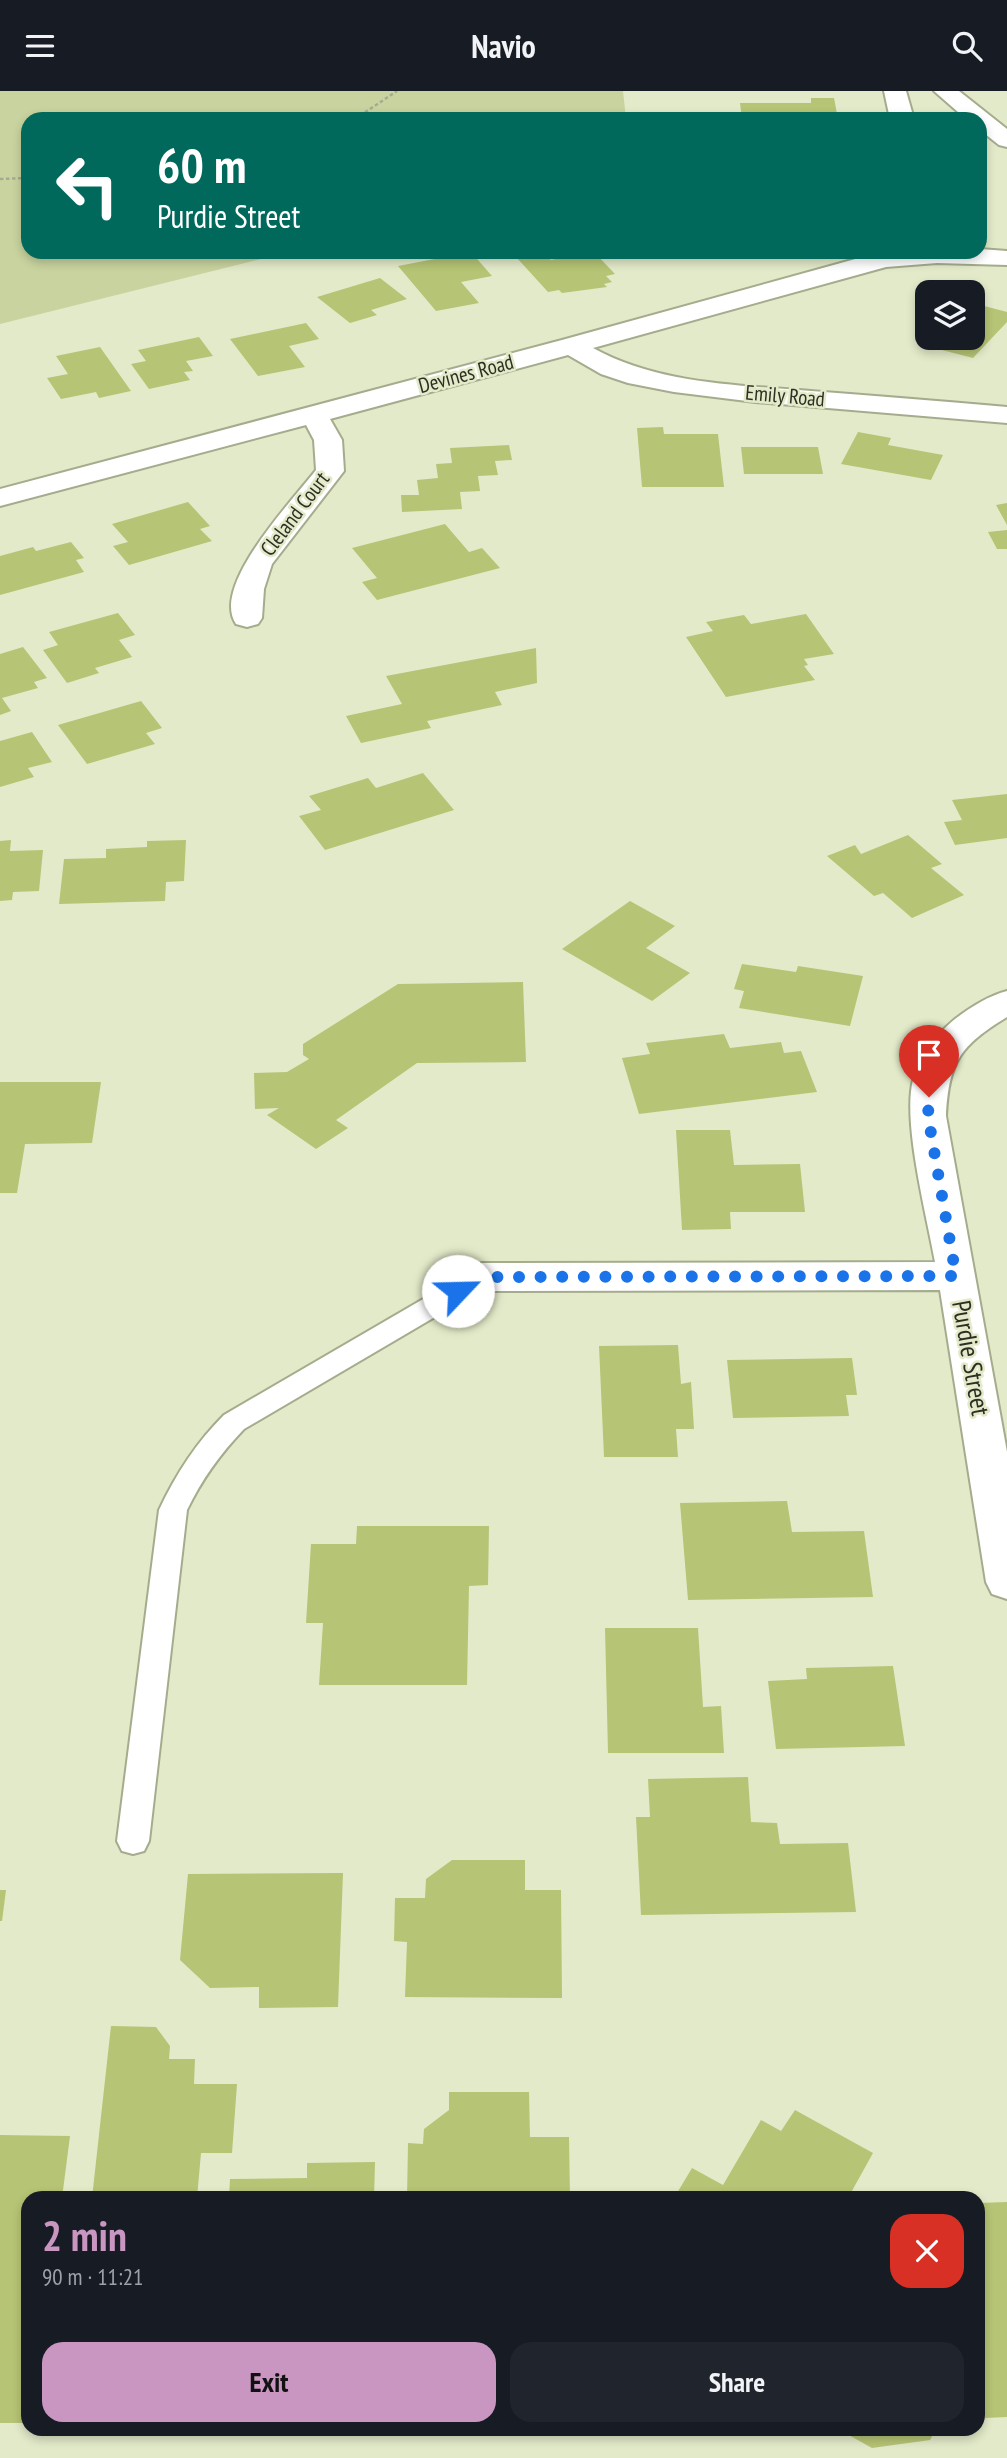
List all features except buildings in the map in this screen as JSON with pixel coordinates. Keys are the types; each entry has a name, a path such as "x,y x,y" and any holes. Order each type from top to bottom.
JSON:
{"street":[{"path":"895,91 900,112"},
{"path":"945,91 971,112"},
{"path":"987,124 1007,139"},
{"name":"Devines Road","path":"987,257 1007,258"},
{"name":"Devines Road","path":"0,498 886,259"},
{"name":"Emily Road","path":"571,346 610,368 637,377 674,384 1007,415"},
{"name":"Cleland Court","path":"247,618 249,589 258,563 330,471 328,440 313,413"},
{"name":"Purdie Street","path":"1007,1002 979,1017 950,1044 931,1077 928,1116 972,1359 1007,1582"},
{"path":"482,1277 956,1276"}],"lane":[{"path":"133,1840 173,1510 190,1473 210,1445 234,1422 482,1277"}],"path":[{"path":"366,112 397,91"},
{"path":"0,179 21,179"}],"green space":[{"path":"0,91 623,91 625,112 21,112 21,259 261,259 0,324"}],"route":[{"path":"458,1291 482,1277 956,1276 928,1116 929,1097"}]}
